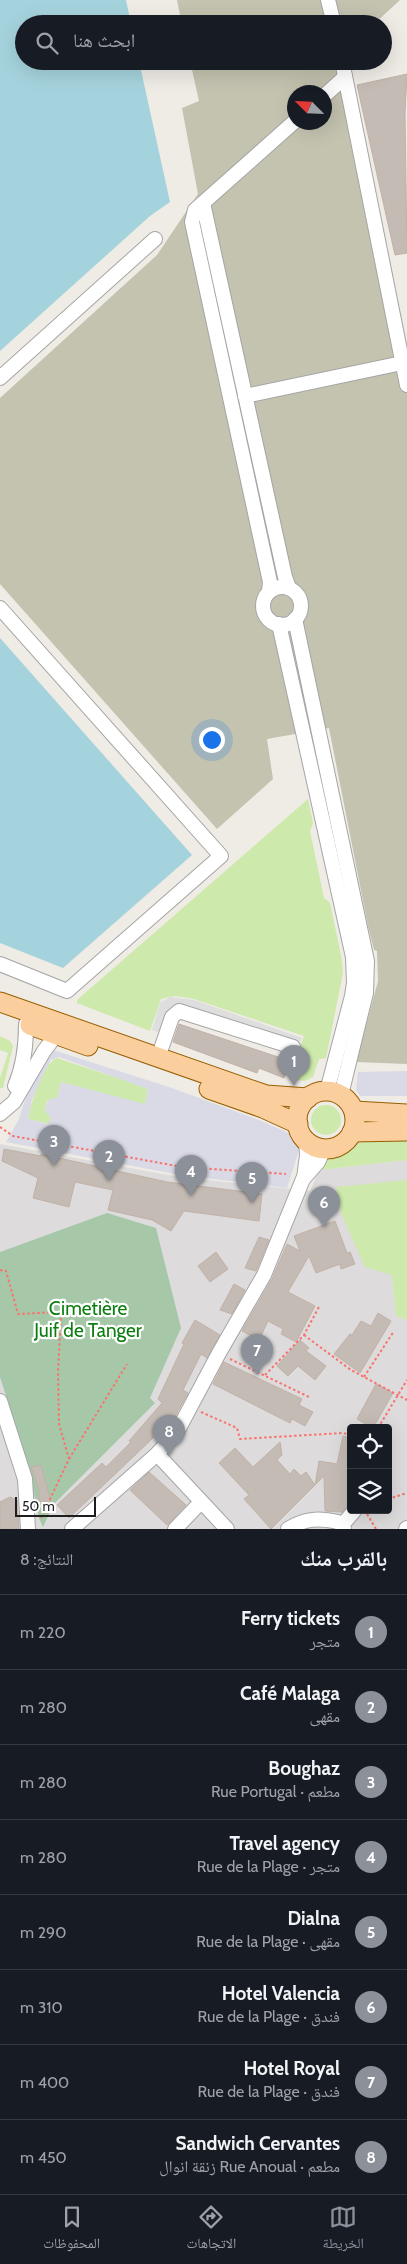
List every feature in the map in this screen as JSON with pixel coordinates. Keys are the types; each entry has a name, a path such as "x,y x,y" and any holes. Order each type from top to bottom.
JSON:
{"main road":[{"path":"0,1002 266,1094 308,1098"},
{"path":"0,1015 263,1108 298,1124"},
{"path":"316,1093 334,1093 349,1102 354,1111 355,1122 352,1132 341,1145 324,1149 306,1141 298,1124 300,1107 308,1098 316,1093"},
{"path":"354,1111 407,1114"},
{"path":"352,1132 377,1130 407,1132"}],"street":[{"path":"328,0 332,15"},
{"path":"344,70 407,385"},
{"path":"332,89 345,77"},
{"path":"203,202 285,577 289,588 300,600 301,610 295,619 286,624 279,624 271,620 265,612 264,601 269,592 268,572 192,222 195,210 203,202 287,128"},
{"path":"0,378 155,239"},
{"path":"246,396 402,363"},
{"path":"269,592 279,587 289,588"},
{"path":"0,608 220,856 66,992 0,964"},
{"path":"295,619 367,961 366,993 334,1093"},
{"path":"279,624 353,957 353,990 334,1093"},
{"path":"158,1058 172,1017 179,1011 292,1047"},
{"path":"3,1108 22,1069 26,1044 26,1024"},
{"path":"3,1108 14,1102 44,1051 56,1035"},
{"path":"72,1529 157,1454 177,1432 192,1408 218,1353 264,1274 303,1179 307,1155 306,1141"},
{"path":"303,1179 318,1162 324,1149"},
{"path":"0,1401 25,1479 28,1529"},
{"path":"157,1454 226,1529"},
{"path":"175,1529 202,1502"},
{"path":"288,1529 296,1524 315,1518 343,1527 358,1514"}],"path":[{"path":"0,1126 13,1136 182,1167 286,1174"},
{"path":"0,1270 6,1271 18,1314 61,1312 58,1373 59,1424 69,1459"},
{"path":"265,1375 304,1335 320,1305"},
{"path":"364,1377 394,1331"},
{"path":"304,1335 351,1370 407,1400"},
{"path":"218,1353 309,1397"},
{"path":"40,1520 69,1459 127,1364"},
{"path":"380,1424 407,1380"},
{"path":"192,1408 237,1428 240,1439 347,1434"},
{"path":"392,1498 407,1493"},
{"path":"364,1514 376,1529"}],"shaded area":[{"path":"177,0 400,0 384,15 180,15"},
{"path":"192,70 337,70 407,375 407,1064 356,1062 378,981 377,951 374,950 368,926 329,728 267,739 273,779 217,829 0,584 0,398 157,255 198,194 182,108 199,101"},
{"path":"170,997 194,1000 302,1038 295,1056 178,1017 172,1037 152,1030 160,1003"},
{"path":"53,1050 172,1088 259,1120 291,1134 295,1138 299,1150 287,1188 180,1175 6,1142 18,1121 28,1091 50,1052","holes":["59,1057 148,1089 145,1104 61,1082 57,1098 50,1099 46,1104 45,1111 51,1117 48,1124 28,1119 32,1100 43,1075 51,1060"]},
{"path":"407,1071 407,1096 360,1096 356,1090 358,1072"},
{"path":"0,1144 179,1177 310,1191 319,1170 407,1160 407,1180 376,1184 392,1275 396,1316 407,1320 407,1529 0,1529"}],"green space":[{"path":"308,799 313,823 310,831 324,898 330,903 343,973 326,1058 319,1059 313,1077 305,1081 289,1079 304,1036 194,999 175,996 161,999 150,1031 77,1003 77,1000"},
{"path":"0,1036 10,1041 13,1046 3,1088 0,1088 0,1078 8,1053 0,1050"},
{"path":"57,1058 148,1088 145,1105 61,1082 57,1098 47,1101 45,1111 51,1117 49,1124 28,1119 42,1076"},
{"path":"326,1105 332,1106 340,1114 340,1126 332,1134 326,1135 320,1134 312,1126 311,1120 312,1114 320,1106"},
{"path":"407,1137 407,1160 319,1170 327,1160 347,1147 370,1140"},
{"path":"407,1180 407,1320 396,1316 392,1275 365,1267 341,1213 336,1187"},
{"name":"Cimetière Juif de Tanger","path":"107,1213 156,1228 181,1328 150,1398 155,1403 54,1504 43,1527 39,1518 29,1469 0,1377 0,1252"}],"water":[{"path":"0,0 126,0 129,15 15,15 15,70 141,70 170,202 150,216 0,351"},
{"path":"0,638 192,855 63,968 0,943"}],"building":[{"path":"407,74 405,113 407,253 395,255 357,85"},
{"path":"179,1024 290,1061 284,1078 259,1068 257,1073 173,1042"},
{"path":"4,1149 41,1156 41,1154 167,1182 262,1194 259,1221 184,1211 171,1231 152,1220 108,1210 113,1190 75,1182 69,1207 33,1198 38,1178 2,1161"},
{"path":"335,1221 347,1253 350,1252 355,1264 341,1269 340,1264 316,1273 309,1256 288,1292 315,1306 296,1342 281,1334 283,1329 268,1321 259,1340 242,1331 272,1279 287,1244 300,1251 294,1236"},
{"path":"259,1237 269,1240 256,1271 245,1268"},
{"path":"216,1252 228,1269 210,1282 198,1266"},
{"path":"234,1284 245,1290 232,1314 220,1310"},
{"path":"378,1313 391,1321 360,1373 334,1354 350,1334 352,1335 361,1321 371,1326"},
{"path":"195,1320 220,1335 207,1358 201,1354 183,1390 188,1393 174,1418 69,1518 57,1505 102,1463 106,1467 131,1442 129,1441 162,1403 158,1399 184,1344 182,1343"},
{"path":"300,1340 309,1348 306,1351 326,1366 315,1380 298,1366 288,1376 277,1366"},
{"path":"224,1362 302,1399 299,1405 313,1412 305,1426 292,1419 290,1423 213,1384"},
{"path":"376,1384 393,1393 375,1424 366,1424 357,1419"},
{"path":"343,1436 347,1437 347,1507 342,1512 325,1511 324,1476 315,1485 319,1461 337,1464"},
{"path":"280,1442 282,1455 277,1460 290,1474 294,1469 301,1476 306,1472 315,1485 271,1529 244,1499 249,1495 219,1463 235,1448 253,1467"},
{"path":"41,1465 51,1502 39,1502 39,1490 31,1467"},
{"path":"149,1472 186,1505 167,1525 130,1490"},
{"path":"10,1497 17,1500 19,1529 0,1529 0,1502"}],"place":[{"name":"Ferry tickets","path":"294,1086"},
{"name":"Boughaz","path":"54,1166"},
{"name":"Café Malaga","path":"109,1181"},
{"name":"Travel agency","path":"191,1196"},
{"name":"Dialna","path":"252,1203"},
{"name":"Hotel Valencia","path":"324,1227"},
{"name":"Hotel Royal","path":"257,1375"},
{"name":"Sandwich Cervantes","path":"169,1456"}]}
